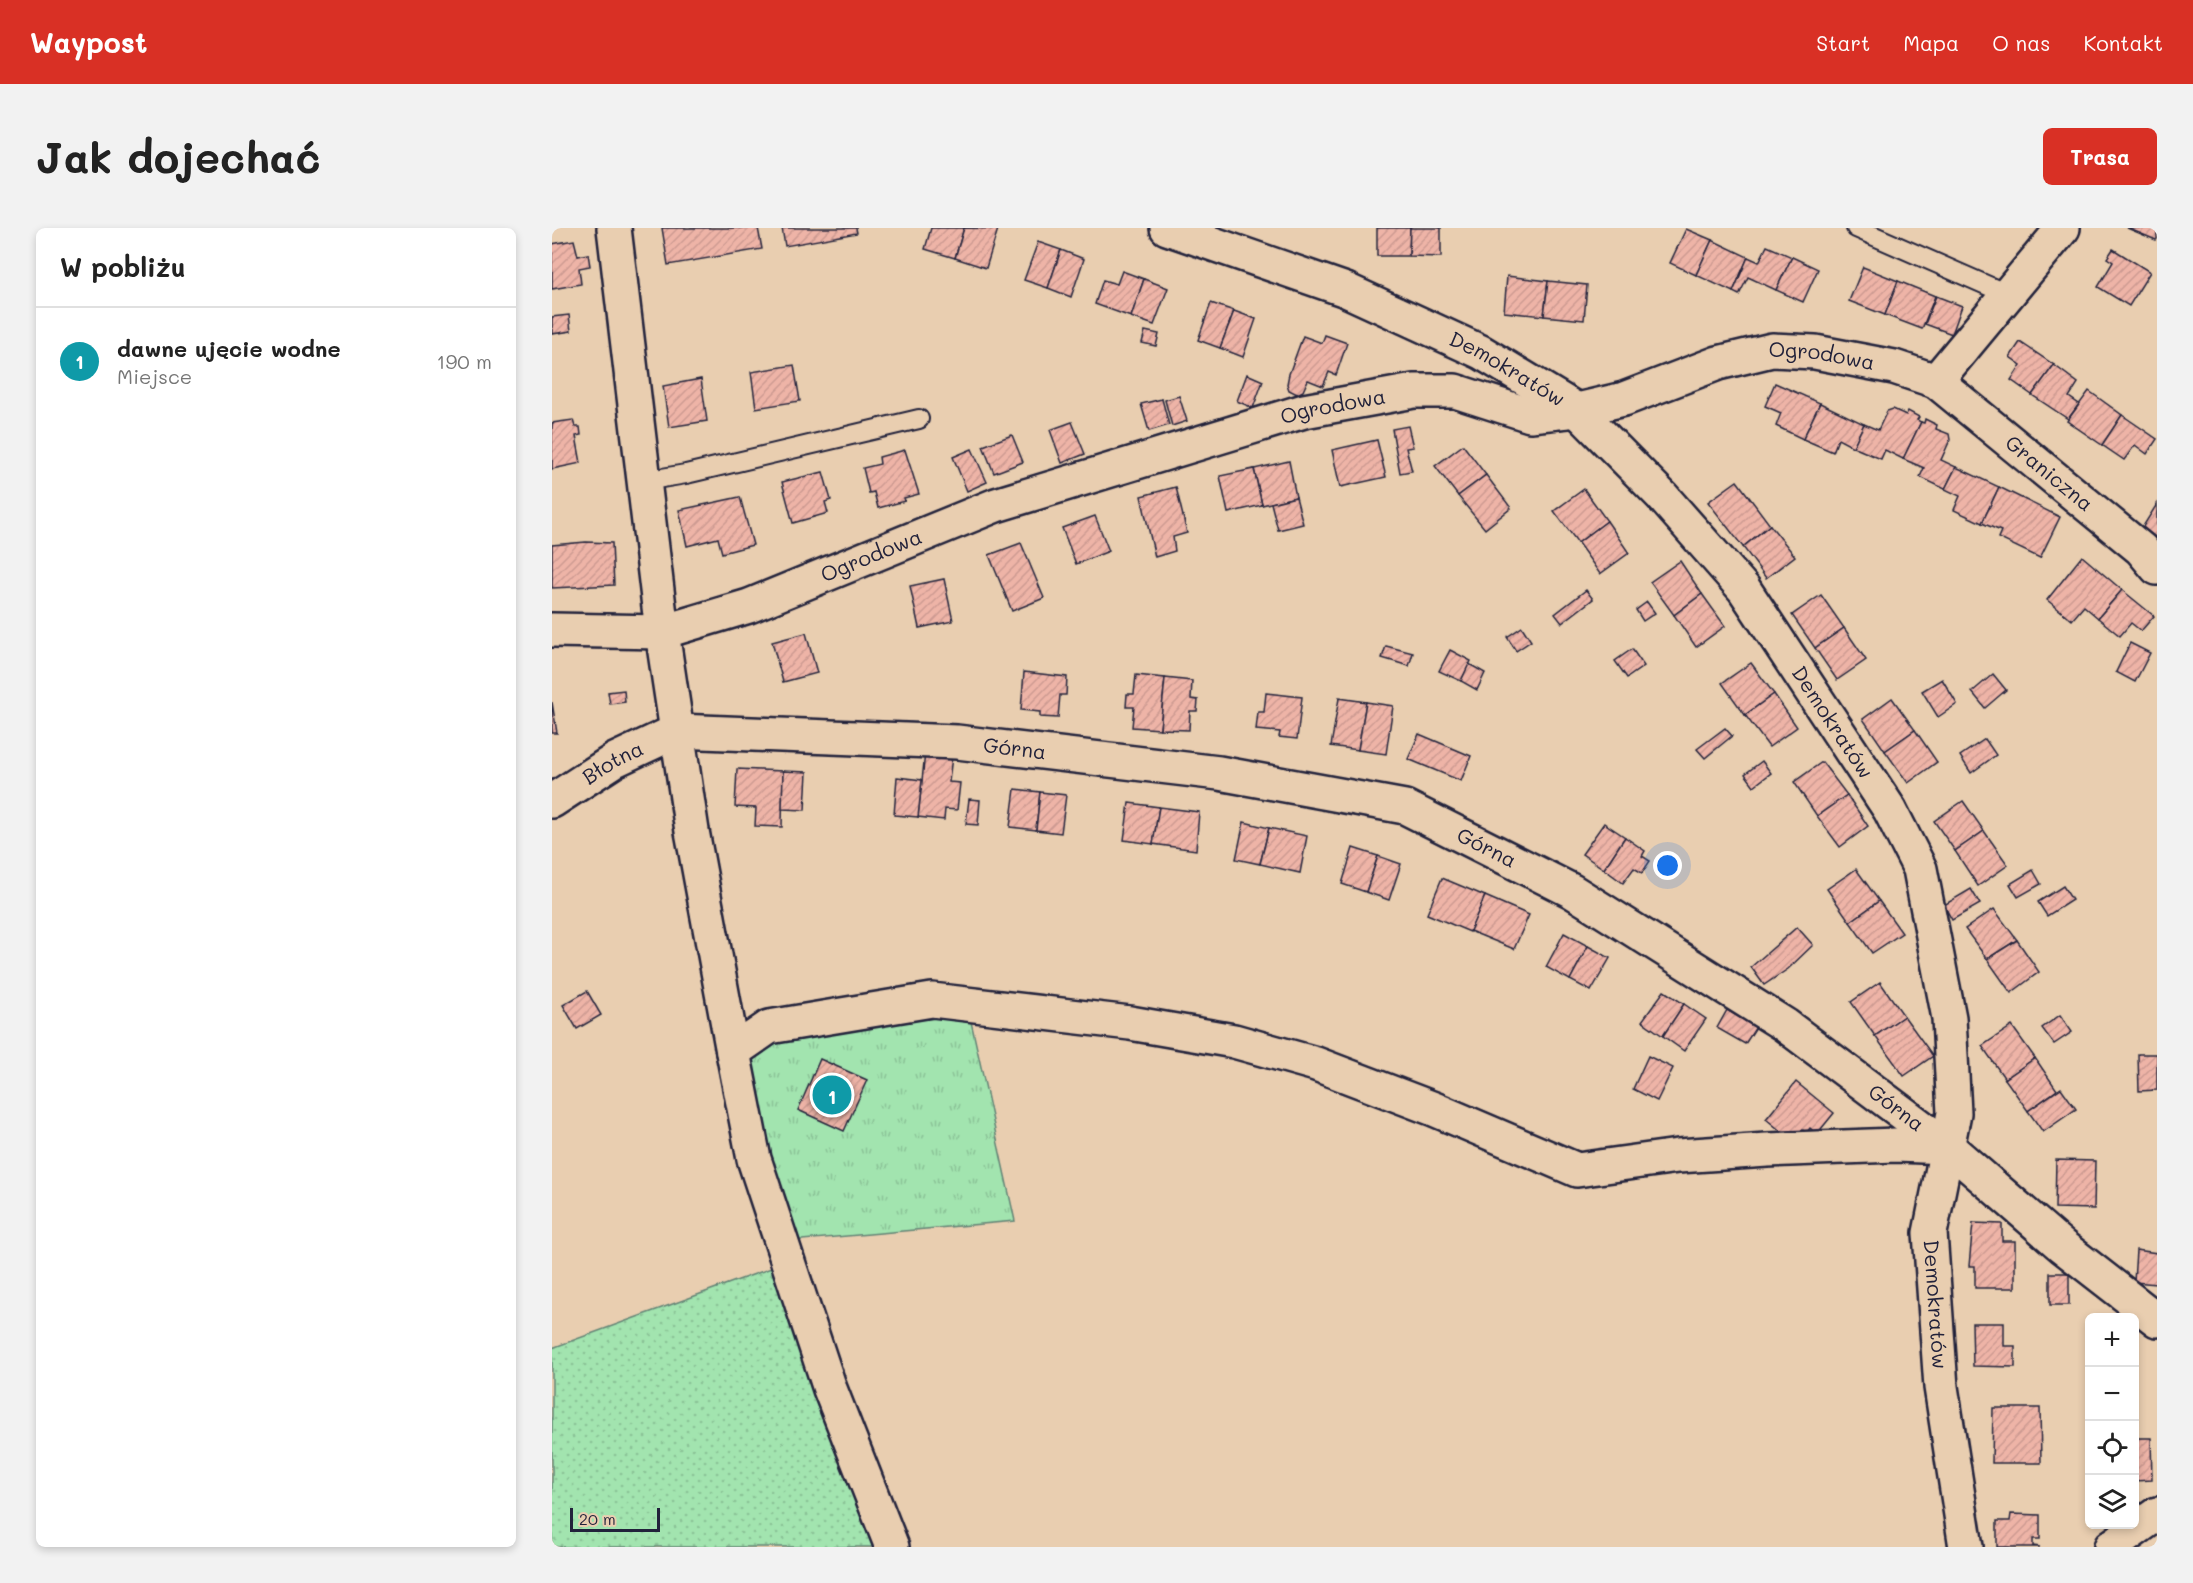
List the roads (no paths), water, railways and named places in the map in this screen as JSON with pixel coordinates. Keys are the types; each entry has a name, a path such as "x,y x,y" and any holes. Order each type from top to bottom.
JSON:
{"street":[{"path":"614,228 662,632 692,831 754,1159 830,1389 892,1547"},
{"name":"Demokratów","path":"1167,228 1346,290 1480,352 1577,410 1662,496 1744,589 1890,810 1920,869 1950,1018 1954,1113 1930,1233 1941,1387 1966,1547"},
{"path":"1936,381 2063,228"},
{"name":"Ogrodowa","path":"552,630 662,632 749,606 996,505 1304,411 1414,391 1455,391 1530,415 1577,410 1624,399 1718,363 1772,350 1815,352 1894,367 1936,381"},
{"name":"Graniczna","path":"1936,381 2141,549 2157,568"},
{"name":"Górna","path":"677,731 957,742 1219,773 1405,807 1572,891 1785,1025 1948,1147 2062,1246 2157,1320"},
{"name":"Błotna","path":"552,801 615,760 677,731"},
{"path":"733,1052 769,1027 932,1000 1130,1023 1234,1041 1316,1064 1434,1109 1577,1170 1678,1156 1767,1150 1896,1145 1948,1147"},
{"path":"2111,1547 2157,1514"}],"lane":[{"path":"1856,228 2009,295"},
{"path":"644,481 686,474 919,419"}],"place":[{"name":"dawne ujęcie wodne","path":"832,1095"}]}
